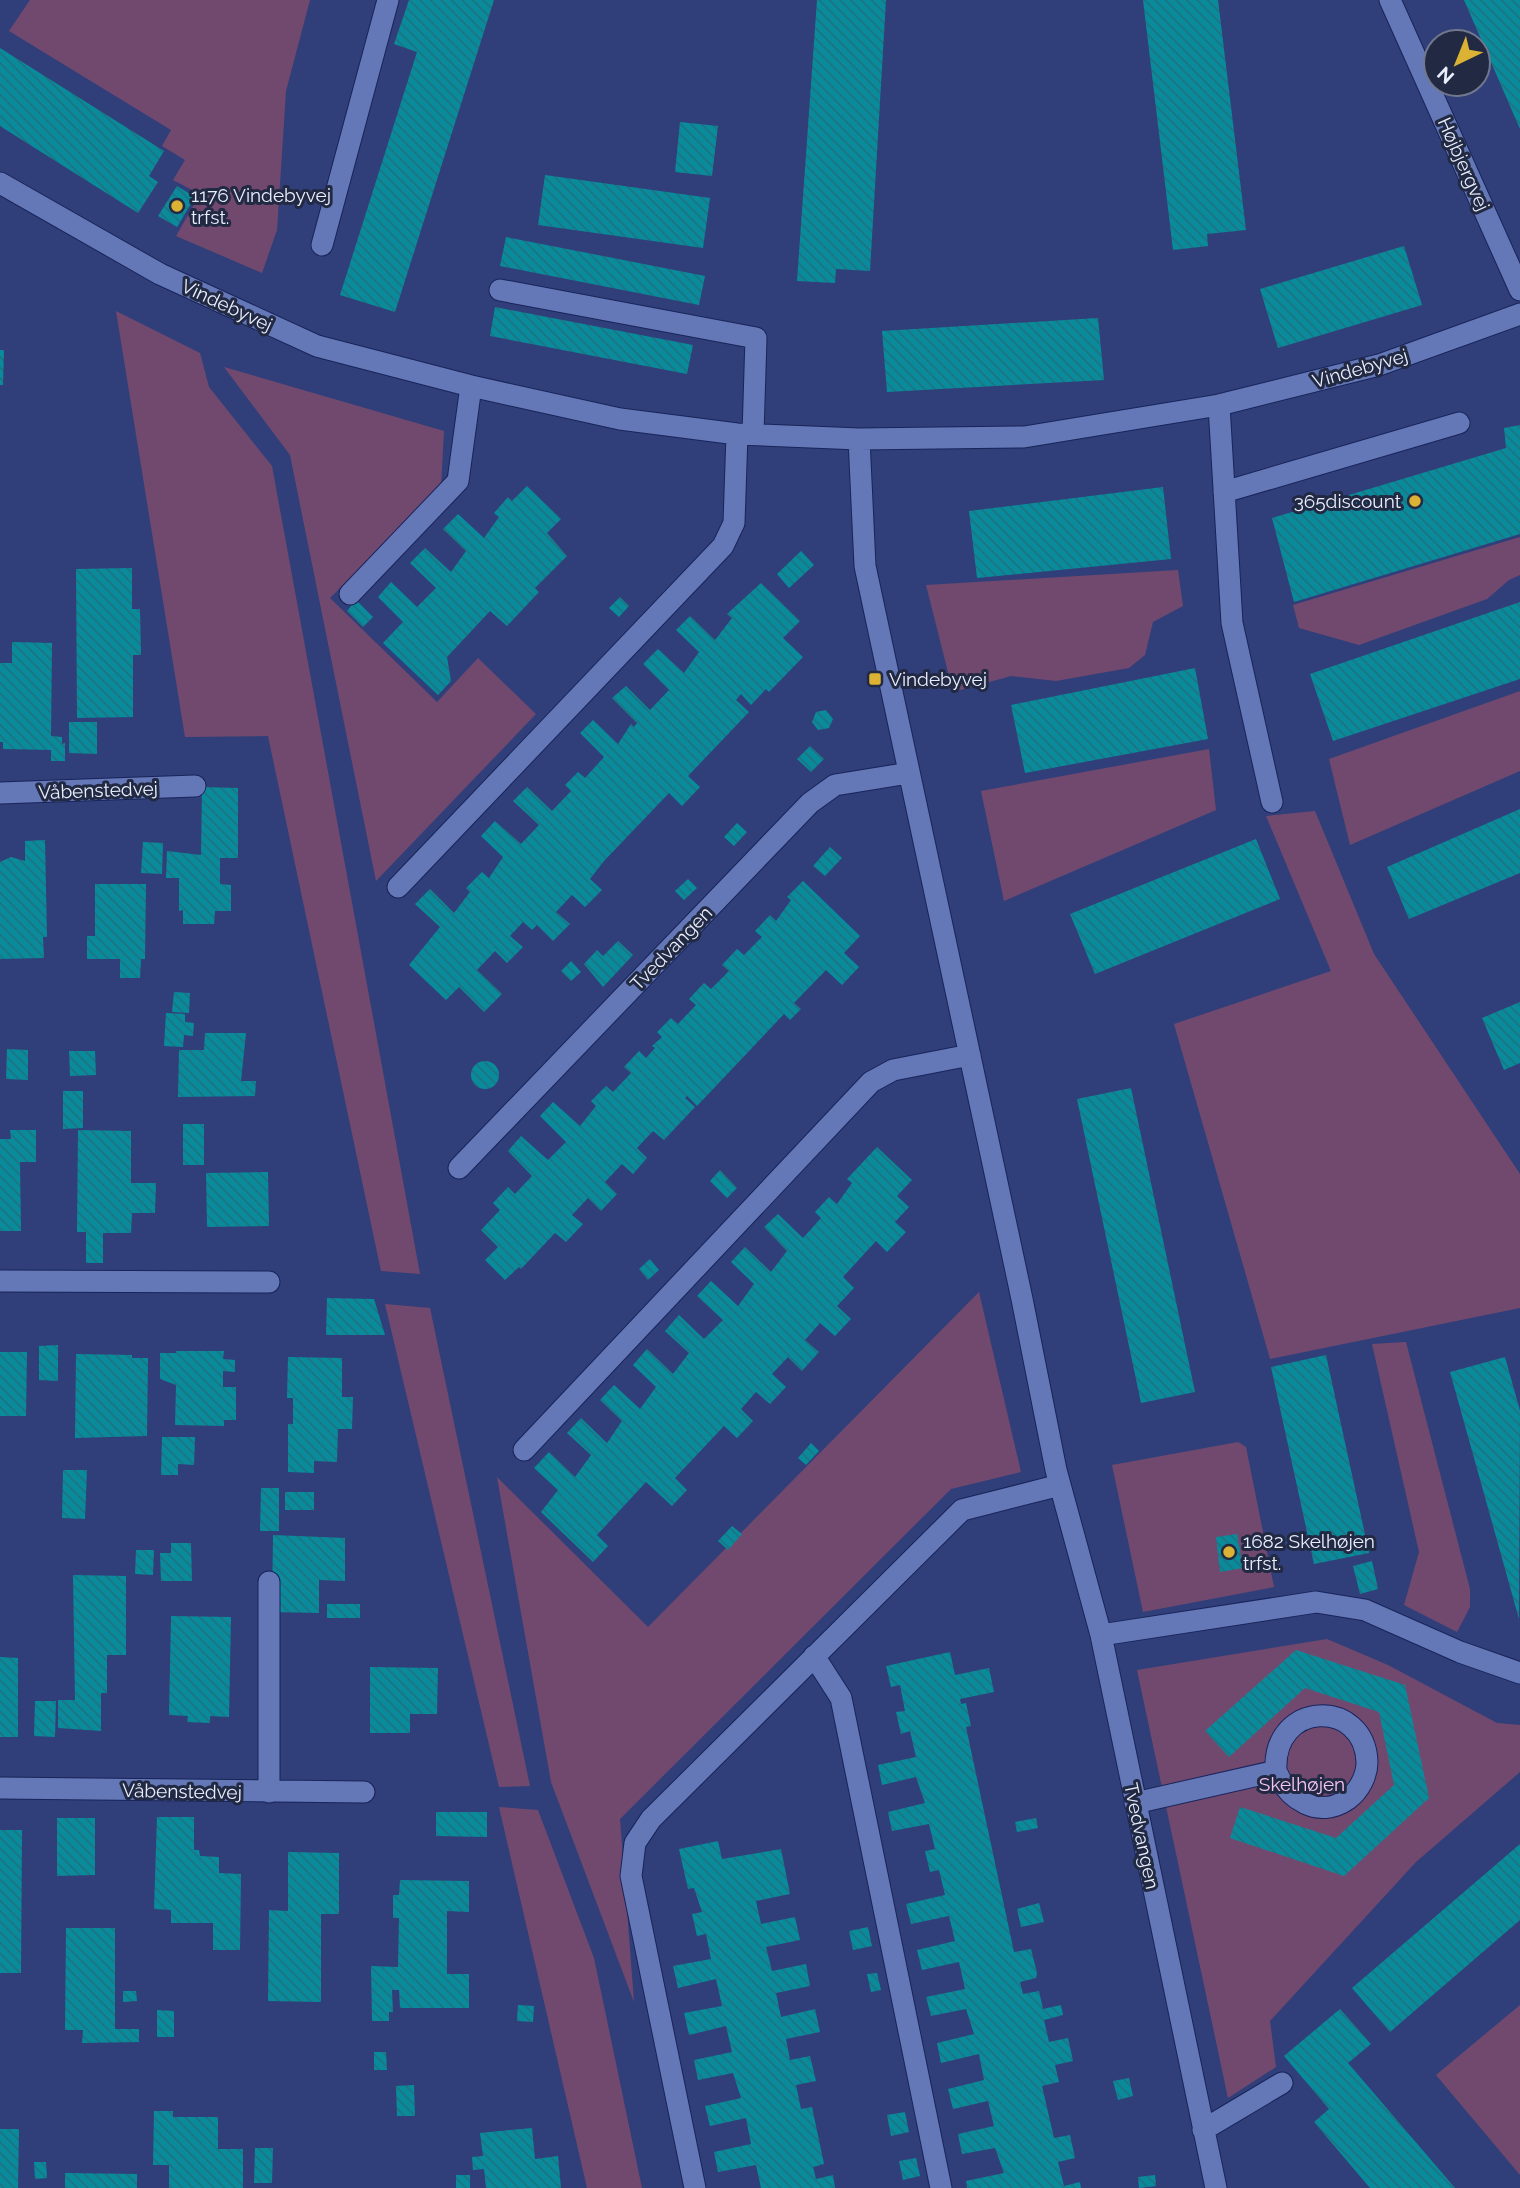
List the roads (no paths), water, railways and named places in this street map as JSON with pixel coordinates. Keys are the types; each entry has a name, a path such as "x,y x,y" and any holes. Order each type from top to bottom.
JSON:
{"street":[{"path":"322,245 388,0"},
{"name":"Højbjergvej","path":"1390,0 1520,290"},
{"name":"Vindebyvej","path":"0,183 160,274 307,341 471,386 620,419 745,434 859,439 1024,437 1219,405 1379,365 1520,314"},
{"path":"398,887 723,546 734,523 756,338 500,290"},
{"path":"350,594 458,481 471,386"},
{"path":"1219,405 1232,623 1272,802"},
{"path":"1224,492 1459,424"},
{"name":"Tvedvangen","path":"859,439 865,566 1060,1485 1101,1634 1216,2188"},
{"name":"Tvedvangen","path":"459,1168 810,803 835,785 909,773"},
{"name":"Våbenstedvej","path":"0,793 195,786"},
{"path":"524,1450 872,1082 893,1070 970,1055"},
{"path":"0,1281 269,1282"},
{"path":"695,2188 631,1876 635,1843 651,1819 962,1510 1060,1485"},
{"path":"269,1582 269,1792"},
{"path":"1101,1634 1316,1602 1365,1610 1460,1652 1520,1673"},
{"path":"814,1656 841,1698 941,2188"},
{"path":"1329,1715 1345,1722 1359,1735 1366,1751 1367,1769 1360,1786 1348,1799 1331,1807 1313,1807 1296,1801 1283,1788 1276,1771 1275,1754 1281,1737 1294,1723 1311,1716 1329,1715"},
{"path":"1135,1803 1276,1771"},
{"name":"Våbenstedvej","path":"0,1788 363,1792"},
{"path":"1203,2130 1282,2083"}],"place":[{"name":"1176 Vindebyvej trfst.","path":"177,206"},
{"name":"365discount","path":"1415,501"},
{"name":"Vindebyvej","path":"875,679"},
{"name":"1682 Skelhøjen trfst.","path":"1229,1552"}],"park label":[{"name":"Skelhøjen","path":"1302,1784"}]}
